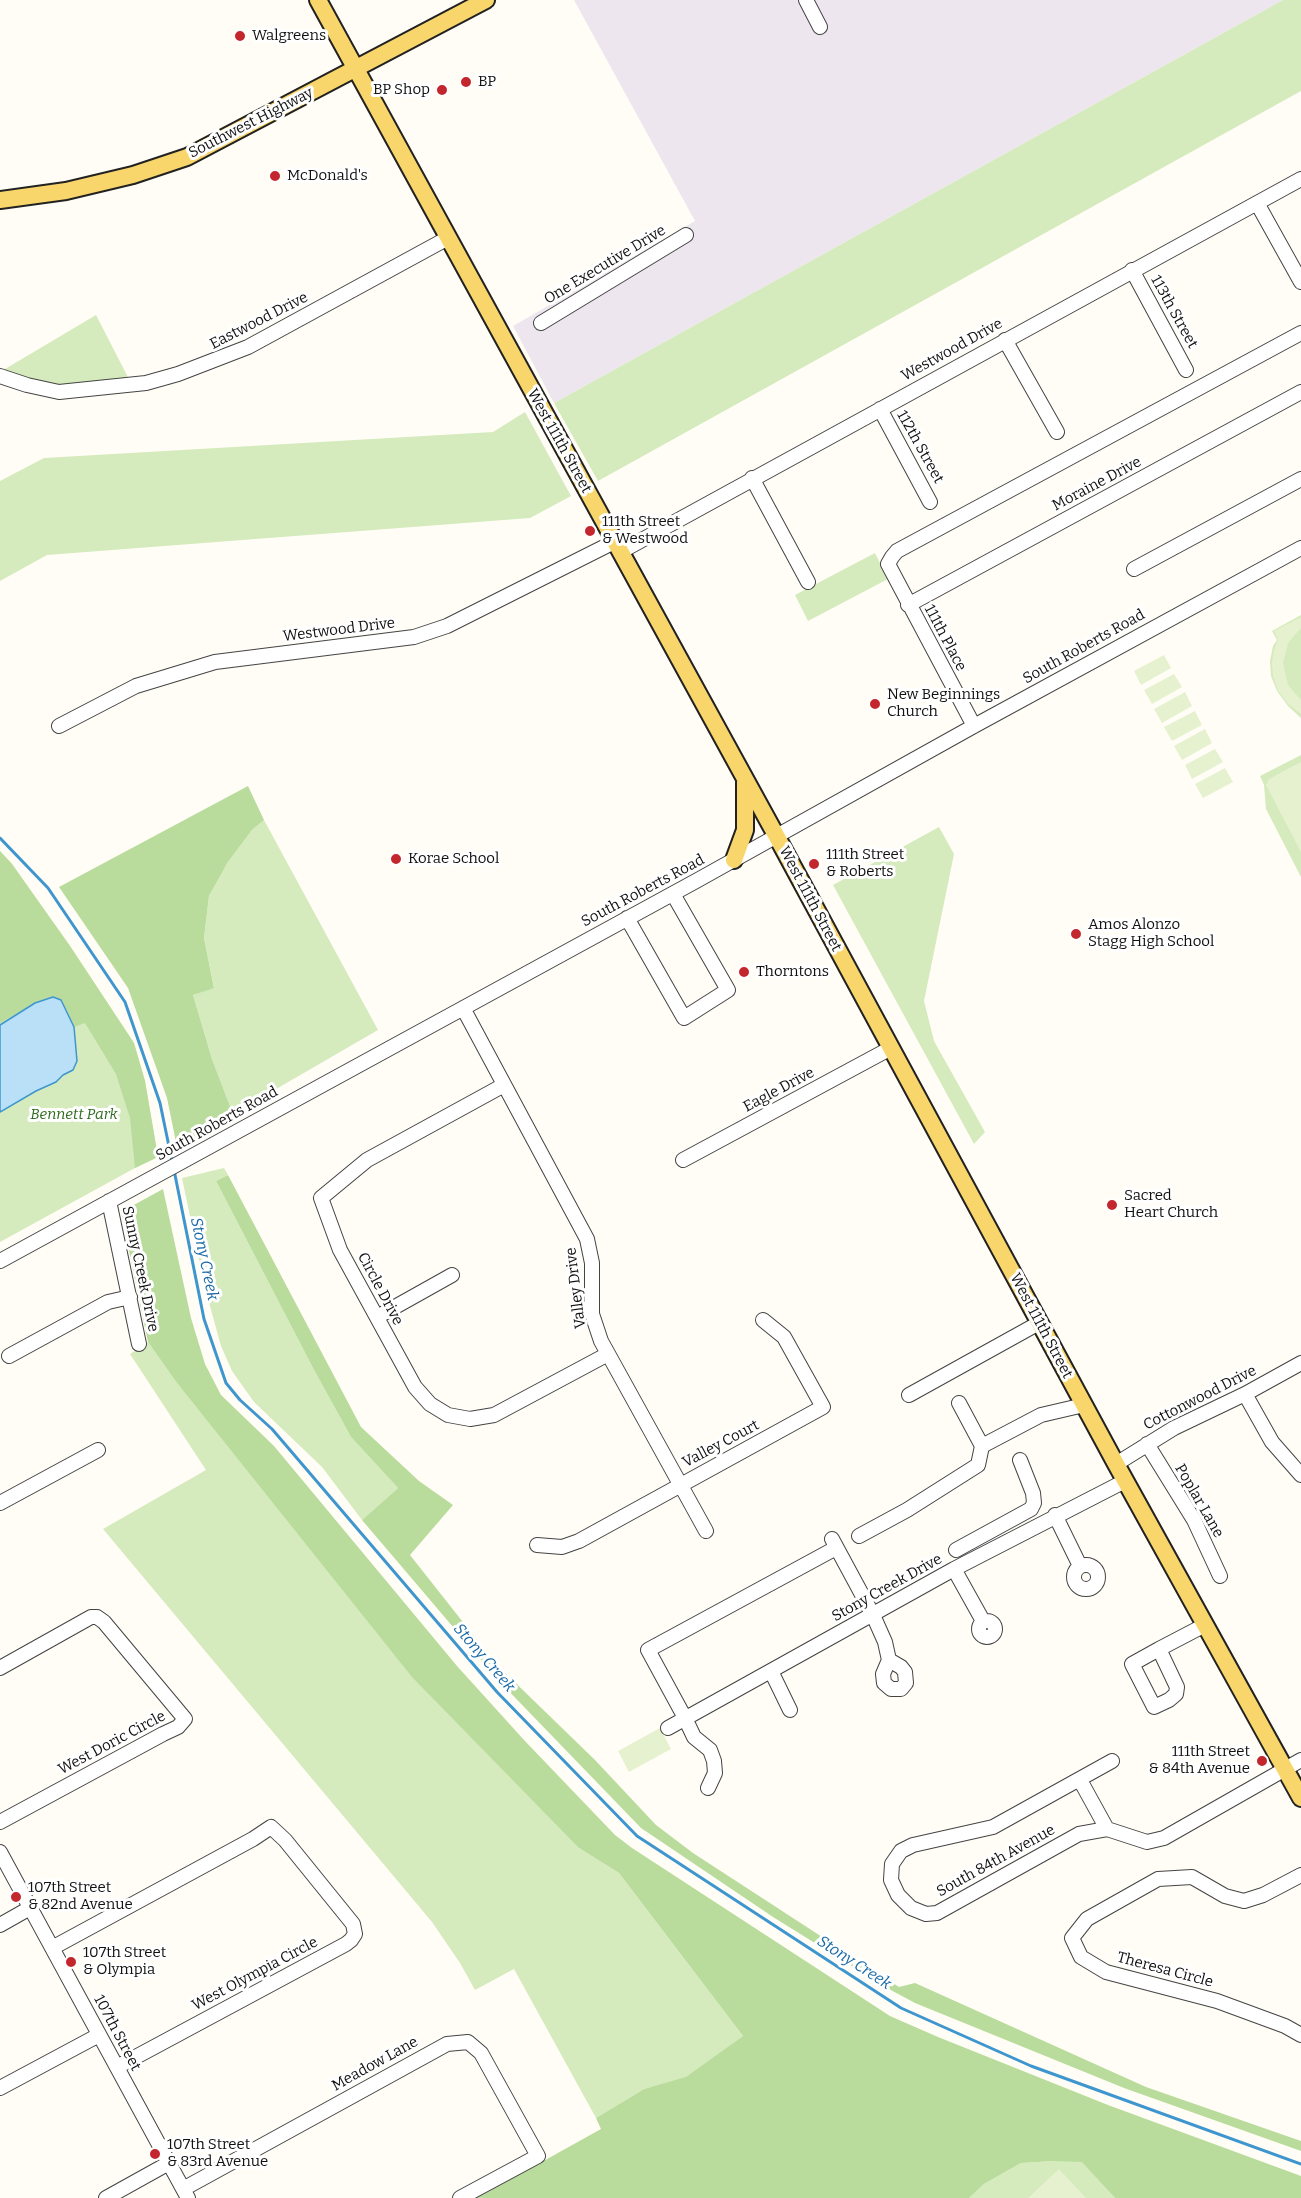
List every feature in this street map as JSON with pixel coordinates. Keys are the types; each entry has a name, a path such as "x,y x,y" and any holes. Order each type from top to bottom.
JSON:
{"main road":[{"name":"West 111th Street","path":"318,0 745,778 1125,1481 1301,1798"},
{"name":"Southwest Highway","path":"0,200 66,190 133,175 187,157 486,0"},
{"path":"734,860 745,830 745,778"}],"street":[{"path":"806,0 820,27"},
{"name":"Westwood Drive","path":"59,726 136,686 214,662 414,637 447,626 617,547 752,478 1301,179"},
{"path":"1257,203 1301,282"},
{"name":"One Executive Drive","path":"541,323 686,235"},
{"name":"Eastwood Drive","path":"0,376 45,390 76,392 146,383 186,372 248,347 448,238"},
{"name":"113th Street","path":"1132,270 1186,370"},
{"name":"111th Place","path":"974,726 888,564 897,551 1301,333"},
{"path":"1005,340 1057,432"},
{"name":"Moraine Drive","path":"908,605 1301,392"},
{"name":"112th Street","path":"880,409 930,502"},
{"path":"752,478 808,582"},
{"path":"1134,569 1301,479"},
{"name":"South Roberts Road","path":"0,1261 1301,548"},
{"path":"627,918 684,1018 728,990 673,894"},
{"name":"Valley Drive","path":"463,1008 586,1239 592,1263 592,1314 597,1332 706,1531"},
{"name":"Eagle Drive","path":"683,1160 891,1048"},
{"name":"Circle Drive","path":"504,1085 367,1160 321,1198 340,1250 420,1395 439,1411 459,1418 476,1419 494,1415 608,1354"},
{"name":"Sunny Creek Drive","path":"109,1201 139,1344"},
{"path":"377,1317 452,1275"},
{"path":"9,1356 108,1302 130,1298"},
{"name":"Valley Court","path":"537,1545 562,1546 579,1541 823,1407 783,1337 763,1320"},
{"path":"909,1395 1039,1323"},
{"name":"Cottonwood Drive","path":"1116,1464 1174,1428 1245,1394 1301,1363"},
{"path":"1245,1394 1272,1442 1301,1475"},
{"path":"859,1536 907,1510 978,1465 982,1446 959,1403"},
{"path":"982,1446 1041,1415 1084,1405"},
{"name":"Poplar Lane","path":"1147,1444 1194,1520 1220,1576"},
{"path":"0,1503 98,1450"},
{"path":"956,1550 1028,1511 1033,1506 1033,1493 1020,1460"},
{"name":"Stony Creek Drive","path":"668,1728 1002,1543 1125,1481"},
{"path":"1055,1515 1080,1566"},
{"path":"996,1529 1002,1543"},
{"path":"708,1788 715,1773 710,1750 694,1737 648,1650 834,1543 873,1615 885,1642 889,1660"},
{"path":"954,1569 983,1621"},
{"name":"West Doric Circle","path":"0,1668 91,1617 97,1617 104,1622 185,1719 178,1727 0,1822"},
{"path":"1159,1649 1205,1625"},
{"path":"771,1671 790,1710"},
{"name":"South 84th Avenue","path":"1112,1761 993,1827 913,1845 901,1851 892,1864 891,1880 898,1895 911,1908 926,1914 938,1913 1078,1834 1107,1829 1147,1842 1164,1838 1301,1760"},
{"path":"1080,1780 1107,1829"},
{"name":"West Olympia Circle","path":"52,1948 271,1827 324,1886 353,1924 355,1934 351,1940 117,2067"},
{"name":"107th Street","path":"0,1852 185,2193"},
{"name":"Theresa Circle","path":"1301,1875 1263,1895 1244,1901 1225,1896 1192,1877 1158,1879 1088,1919 1072,1938 1081,1957 1106,1972 1217,2001 1285,2026 1301,2035"},
{"path":"0,1925 30,1908"},
{"path":"0,2088 99,2035"},
{"name":"Meadow Lane","path":"185,2193 447,2044 468,2042 481,2053 538,2156 460,2198"},
{"path":"106,2198 169,2163"}],"shaded area":[{"path":"574,0 1283,0 554,403 513,326 695,221"}],"green space":[{"path":"1283,0 1301,0 1301,91 598,481 554,403"},
{"path":"96,315 132,385 76,392 0,372"},
{"path":"525,412 571,496 530,518 47,555 0,581 0,481 44,458 493,432"},
{"path":"875,553 888,579 808,621 795,595"},
{"path":"1301,615 1301,718 1277,691 1271,676 1270,661 1273,646 1277,640 1272,631"},
{"path":"1301,617 1301,628 1288,643 1283,663 1288,685 1301,700 1301,714 1288,704 1278,691 1272,663 1278,640 1274,631"},
{"path":"1164,655 1171,668 1141,685 1134,671"},
{"path":"1174,674 1182,687 1152,704 1144,690"},
{"path":"1185,692 1192,706 1162,723 1154,709"},
{"path":"1195,711 1202,725 1172,741 1164,727"},
{"path":"1205,729 1212,743 1182,760 1174,746"},
{"path":"1215,749 1223,762 1192,779 1185,765"},
{"path":"1301,755 1301,877 1266,809 1264,785 1260,776"},
{"path":"1301,762 1301,852 1266,785 1269,779"},
{"path":"1225,768 1233,782 1203,798 1195,784"},
{"path":"248,786 264,820 252,830 228,862 209,896 204,938 214,988 193,995 212,1059 233,1114 177,1147 167,1098 128,988 59,887"},
{"path":"264,820 378,1030 233,1114 212,1059 193,995 214,987 204,938 209,896 228,862 252,830"},
{"path":"939,827 954,854 924,1001 934,1041 985,1132 974,1144 833,885"},
{"name":"Bennett Park","path":"0,851 12,864 70,946 134,1043 145,1081 158,1157 0,1242"},
{"path":"0,851 12,864 70,946 134,1043 145,1081 158,1157 135,1168 130,1118 116,1074 85,1023 74,1027 67,1010 35,1003 0,1023"},
{"path":"224,1168 228,1175 216,1181 314,1370 351,1437 398,1488 362,1520 322,1467 254,1402 232,1371 221,1346 205,1288 182,1178"},
{"path":"228,1175 361,1427 419,1481 453,1505 410,1555 496,1664 595,1760 656,1825 693,1853 899,1987 915,1983 1146,2087 1301,2141 1301,2151 1124,2088 915,2003 773,1917 641,1828 499,1681 362,1520 398,1488 351,1437 314,1370 216,1181"},
{"path":"163,1189 191,1318 205,1364 221,1395 274,1446 457,1666 615,1835 890,2016 1108,2105 1301,2176 1301,2198 1115,2198 1082,2162 1054,2161 1021,2163 984,2184 969,2198 477,2198 601,2129 596,2118 644,2089 686,2077 743,2036 619,1873 579,1848 412,1677 174,1379 148,1342 121,1212"},
{"path":"148,1342 174,1379 579,1848 619,1873 743,2036 686,2078 644,2089 596,2118 514,1969 475,1990 432,1922 103,1529 206,1470 130,1354"},
{"path":"660,1728 671,1749 629,1772 618,1751"},
{"path":"1082,2161 1115,2198 969,2198 984,2184 1021,2163"},
{"path":"1059,2169 1086,2198 1028,2198"}],"water":[{"path":"53,997 61,1000 74,1027 77,1061 73,1070 56,1082 0,1112 0,1025 35,1003"}],"waterway":[{"name":"Stony Creek","path":"0,838 48,888 125,1002 160,1103 172,1161"},
{"name":"Stony Creek","path":"174,1170 204,1319 226,1383 240,1400 272,1429 497,1692 637,1836 901,2008 1031,2066 1301,2164"}],"place":[{"name":"Walgreens","path":"240,36"},
{"name":"BP","path":"466,82"},
{"name":"BP Shop","path":"442,90"},
{"name":"McDonald's","path":"275,176"},
{"name":"111th Street & Westwood","path":"590,531"},
{"name":"New Beginnings Church","path":"875,704"},
{"name":"Korae School","path":"396,859"},
{"name":"111th Street & Roberts","path":"814,864"},
{"name":"Amos Alonzo Stagg High School","path":"1076,934"},
{"name":"Thorntons","path":"744,972"},
{"name":"Sacred Heart Church","path":"1112,1205"},
{"name":"111th Street & 84th Avenue","path":"1262,1761"},
{"name":"107th Street & 82nd Avenue","path":"16,1897"},
{"name":"107th Street & Olympia","path":"71,1962"},
{"name":"107th Street & 83rd Avenue","path":"155,2154"}]}
